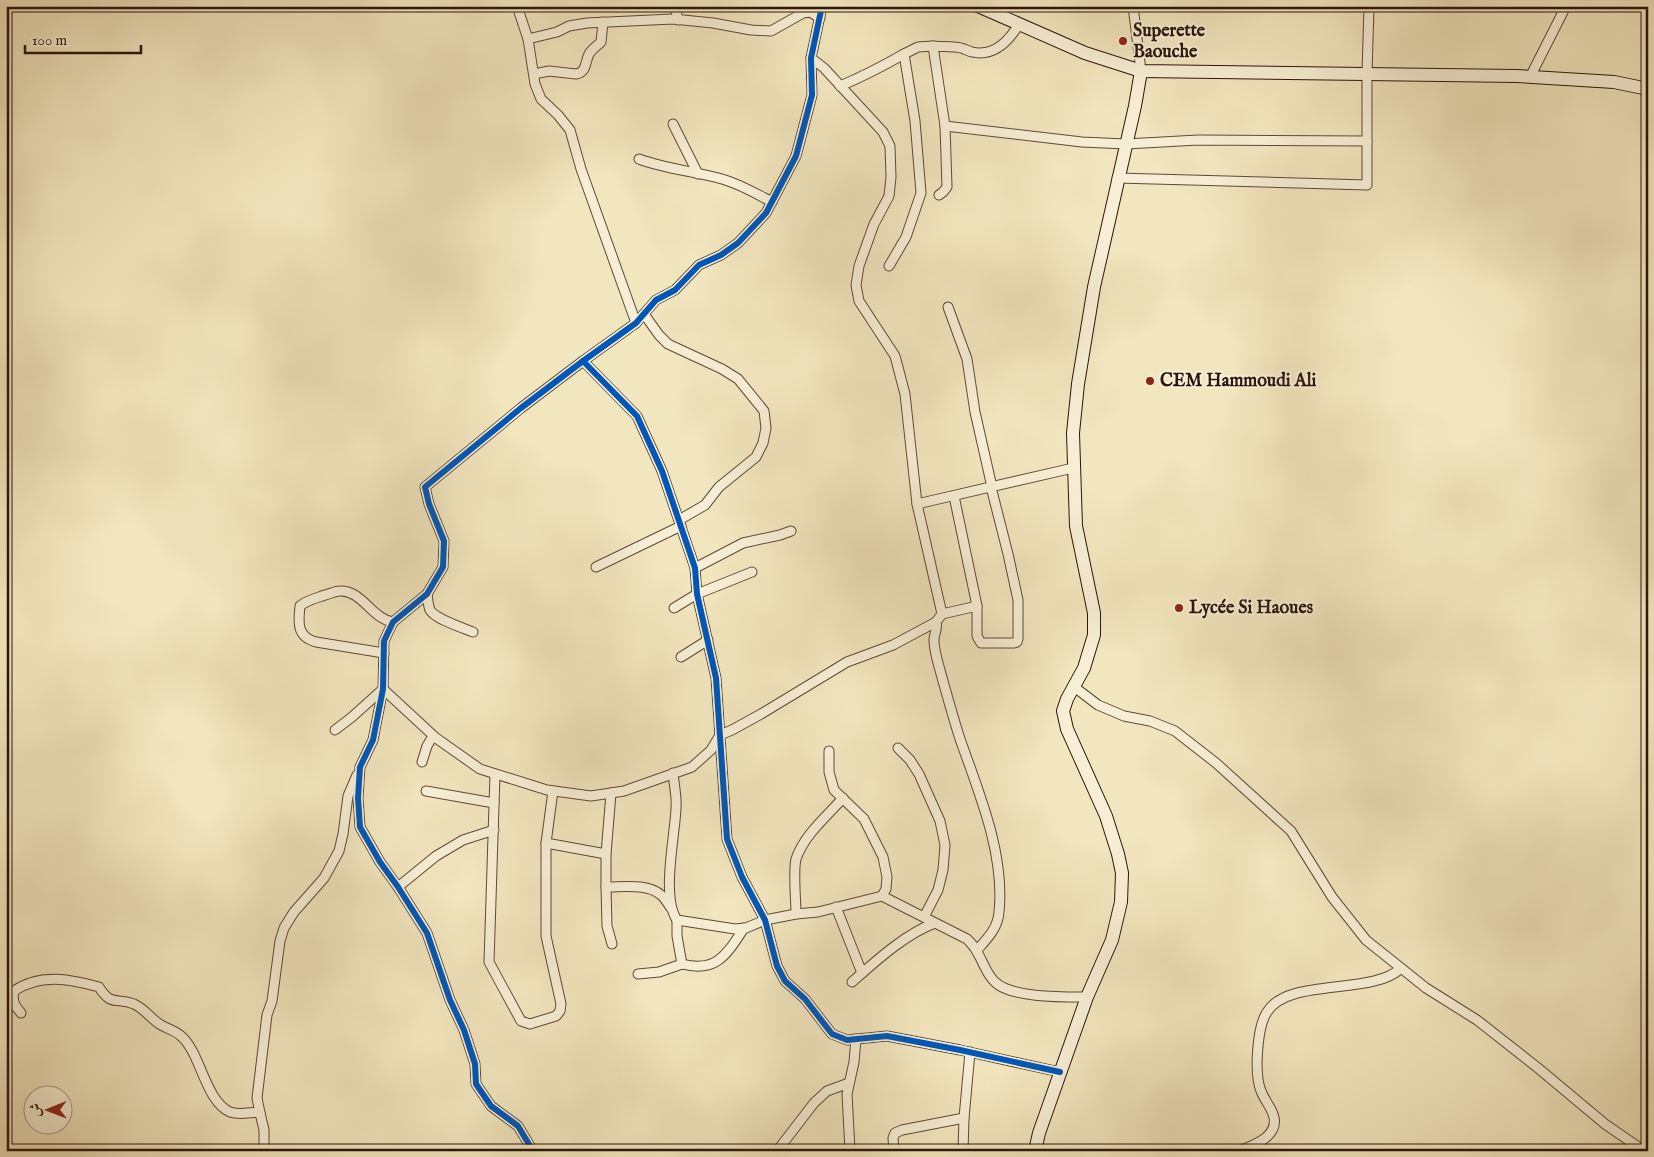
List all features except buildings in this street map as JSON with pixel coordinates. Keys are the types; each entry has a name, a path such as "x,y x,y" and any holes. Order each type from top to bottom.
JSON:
{"main road":[{"path":"978,6 1085,53 1141,71 1530,77 1614,82 1648,90"},
{"path":"1035,1151 1039,1132 1086,997 1112,940 1121,902 1122,873 1118,854 1106,816 1067,729 1063,711 1073,686 1084,668 1094,635 1094,613 1076,526 1073,433 1078,384 1094,287 1117,178 1135,106 1141,71"}],"street":[{"path":"517,6 528,39 535,84 541,99 570,130 581,169 636,323"},
{"path":"675,6 678,20"},
{"path":"264,1151 264,1130 256,1098 267,1015 272,1001 280,941 284,928 294,912 324,878 339,850 348,796 373,740 383,690 384,641 393,622 427,594 443,567 444,541 429,504 425,487 521,408 583,360 636,323 656,300 675,290 699,265 721,255 738,243 766,213 796,156 812,95 811,58 822,6"},
{"path":"1133,6 1141,71"},
{"path":"1117,178 1367,185 1369,6"},
{"path":"1530,77 1566,6"},
{"path":"528,39 556,32 569,26 603,22 678,20 771,31 803,13 810,12 820,18"},
{"path":"534,74 549,71 581,73 584,70 589,54 602,42 603,22"},
{"path":"840,86 871,73 918,47 961,48 973,52 987,52 1002,46 1011,38 1019,24"},
{"path":"933,46 945,126 947,186 939,195"},
{"path":"889,266 906,237 920,193 915,121 904,54"},
{"path":"811,58 824,68 883,132 890,146 891,177 889,196 874,224 859,266 856,285 859,301 895,356 905,394 917,504 939,618 934,638 934,648 959,736 994,843 1000,885 999,914 991,935 976,950"},
{"path":"673,124 698,174"},
{"path":"945,126 1082,142 1126,144 1198,140 1367,142"},
{"path":"638,158 654,165 742,185 772,202"},
{"path":"948,307 967,359 975,412 1018,600 1017,642 981,643 977,636 977,606 954,496"},
{"path":"596,567 680,523 705,505 719,487 756,457 763,443 766,428 764,411 738,379 722,369 668,344 644,314"},
{"path":"583,360 637,416 662,471 695,568 697,594 716,678 727,839 742,877 764,920 777,966 785,981 805,999 832,1034 847,1040 887,1036 1060,1072"},
{"path":"917,504 1073,468"},
{"path":"695,568 743,543 791,531"},
{"path":"674,608 697,594 752,572"},
{"path":"384,653 306,640 301,632 300,606 305,602 332,593 348,592 362,600 378,615 393,622"},
{"path":"427,594 431,612 473,632"},
{"path":"383,690 433,736 480,770 553,791 591,796 624,791 692,767 711,750 720,735 761,714 847,662 894,645 939,618 977,606"},
{"path":"681,658 708,640"},
{"path":"1073,686 1098,705 1124,716 1150,721 1174,731 1216,764 1291,831 1332,897 1366,940 1426,988 1477,1020 1606,1124 1644,1151"},
{"path":"335,730 352,718 383,690"},
{"path":"422,762 427,746 433,736"},
{"path":"898,748 910,760 919,774 940,821 945,845 943,870 938,890 924,917"},
{"path":"829,751 829,772 834,790 864,820 883,857 887,877 886,888 882,896"},
{"path":"360,767 358,798 360,827 380,862 427,933 450,1000 464,1030 475,1064 476,1084 491,1106 518,1126 533,1151"},
{"path":"672,773 676,806 670,870 672,910"},
{"path":"495,774 489,962 521,1021 530,1024 556,1016 560,1011 561,1004 546,936 546,843 553,791"},
{"path":"426,791 494,803"},
{"path":"611,793 606,854 606,887 607,926 612,944"},
{"path":"796,914 796,861 802,846 843,798"},
{"path":"398,887 436,856 463,840 494,830"},
{"path":"546,843 606,854"},
{"path":"606,887 638,887 652,890 661,895 677,920 677,936 682,964"},
{"path":"677,920 735,929 744,928 764,920 818,912 882,896 967,940 976,950 984,967 995,983 1011,991 1050,997 1086,997"},
{"path":"836,908 862,974"},
{"path":"852,982 879,959 914,934 935,923"},
{"path":"638,974 658,972 682,964 699,967 711,964 727,954 744,928"},
{"path":"1238,1151 1260,1143 1271,1133 1276,1123 1261,1093 1258,1082 1257,1051 1265,1014 1274,1003 1283,997 1388,976 1396,973 1401,968"},
{"path":"21,1013 13,999 14,991 32,981 57,979 99,987 105,996 112,1000 132,1004 144,1009 160,1024 182,1036 189,1046 205,1081 218,1101 228,1111 242,1115 252,1112 260,1113"},
{"path":"850,1151 847,1094 854,1062 856,1039"},
{"path":"962,1151 970,1052"},
{"path":"777,1151 814,1103 827,1091 848,1083"},
{"path":"894,1151 893,1138 895,1133 964,1118"}],"cycle path":[{"path":"533,1151 518,1126 491,1106 476,1084 475,1064 464,1030 450,1000 427,933 380,862 360,827 358,798 360,767 373,740 383,689 384,641 393,622 427,594 443,567 444,541 429,504 425,487 521,408 636,323 656,300 675,290 699,265 721,255 738,243 766,213 796,156 812,95 811,58 822,6"},
{"path":"583,361 637,416 662,471 695,568 697,594 716,678 727,839 742,877 765,920 777,966 785,981 805,999 832,1034 847,1040 887,1036 1060,1072"}],"place":[{"name":"Superette Baouche","path":"1123,41"},
{"name":"CEM Hammoudi Ali","path":"1150,381"},
{"name":"Lycée Si Haoues","path":"1179,608"}]}
